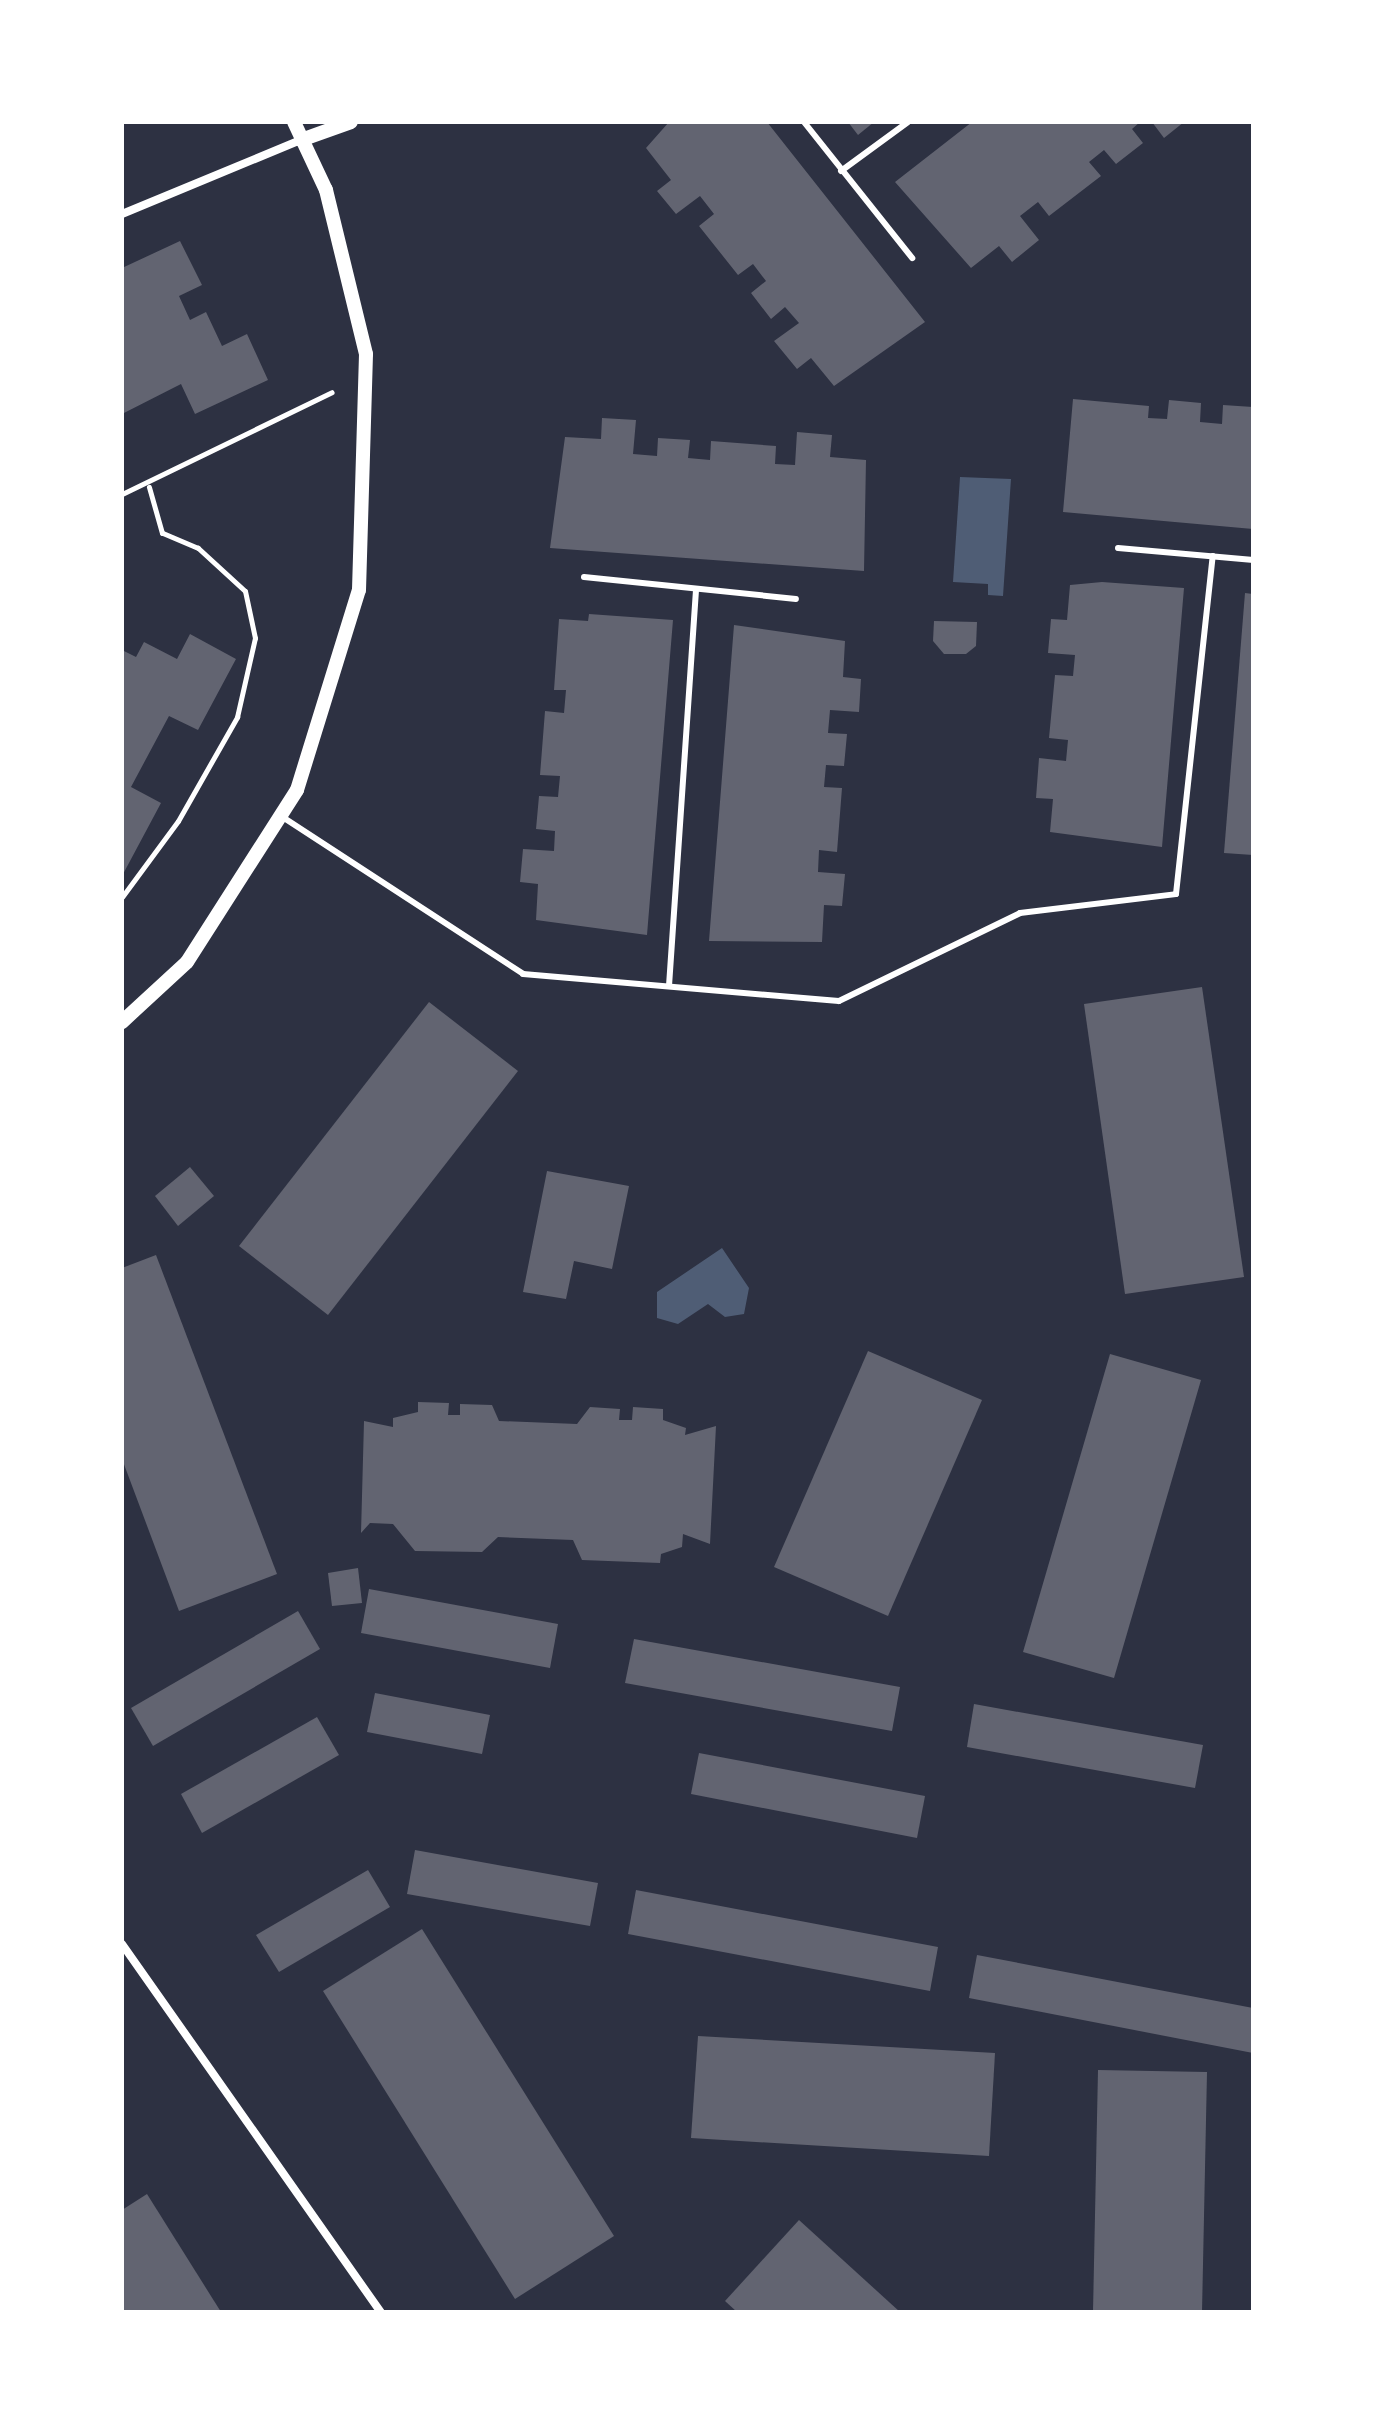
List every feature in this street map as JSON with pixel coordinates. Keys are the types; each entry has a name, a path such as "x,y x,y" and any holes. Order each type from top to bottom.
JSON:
{"street":[{"path":"122,1022 187,962 297,790 359,590 366,354 326,190 294,122"},
{"path":"122,214 351,122"},
{"path":"122,1944 381,2312"}],"lane":[{"path":"804,122 912,258"},
{"path":"841,171 908,122"},
{"path":"1118,548 1253,560"},
{"path":"281,816 523,974 839,1001 1020,913 1176,894 1213,556"},
{"path":"584,577 796,599"},
{"path":"669,986 696,589"}],"path":[{"path":"122,494 149,487 309,398 365,383"},
{"path":"122,897 178,821 237,717 255,638 245,591 198,548 162,533 149,487"}],"water":[{"path":"960,477 1011,479 1003,596 988,595 988,584 953,582"},
{"path":"722,1248 749,1288 744,1314 725,1317 708,1304 678,1324 657,1318 657,1292"}],"building":[{"path":"669,122 767,122 925,322 834,386 811,358 797,369 774,341 799,323 785,307 771,319 751,293 766,281 753,264 738,275 699,226 714,214 700,196 676,214 657,191 671,180 646,148"},
{"path":"848,122 874,122 858,135"},
{"path":"972,122 1140,122 1132,129 1143,143 1116,164 1104,150 1089,162 1101,176 1049,216 1038,202 1020,216 1039,240 1012,262 999,246 971,268 895,182"},
{"path":"1152,122 1184,122 1164,138"},
{"path":"180,241 202,285 179,296 190,320 206,312 222,346 247,334 268,380 195,414 181,384 122,414 122,268"},
{"path":"1073,399 1149,406 1148,418 1167,419 1169,400 1201,403 1200,422 1222,424 1223,405 1253,407 1253,529 1063,512"},
{"path":"602,418 636,420 633,454 657,456 658,438 690,440 688,458 710,460 711,441 776,446 775,464 795,465 797,432 832,435 830,457 866,460 864,571 550,548 565,437 601,439"},
{"path":"1102,582 1184,588 1162,847 1050,832 1053,799 1036,798 1039,758 1066,761 1068,740 1049,738 1055,675 1073,676 1075,655 1048,653 1051,619 1067,620 1070,585"},
{"path":"1245,593 1253,594 1253,855 1224,853"},
{"path":"589,614 673,620 647,935 536,920 538,884 520,882 523,849 554,851 555,831 536,829 539,796 558,797 560,776 540,775 545,711 564,713 566,690 554,690 559,619 588,621"},
{"path":"934,621 977,622 976,646 966,654 944,654 933,641"},
{"path":"734,625 845,641 843,677 861,679 859,712 830,710 828,733 847,734 844,766 826,765 824,787 842,788 837,852 819,850 818,872 845,874 842,906 824,905 822,942 709,941"},
{"path":"190,634 236,659 198,730 169,716 131,787 161,803 122,876 122,650 136,657 144,642 177,659"},
{"path":"1202,987 1244,1277 1125,1294 1084,1004"},
{"path":"429,1002 518,1071 328,1315 239,1246"},
{"path":"190,1167 214,1196 178,1226 155,1196"},
{"path":"547,1171 629,1186 612,1269 574,1261 566,1299 523,1292"},
{"path":"156,1255 277,1574 179,1611 122,1459 122,1268"},
{"path":"868,1351 982,1400 888,1616 774,1567"},
{"path":"1110,1354 1201,1380 1114,1678 1023,1652"},
{"path":"418,1402 449,1403 448,1415 460,1415 460,1404 492,1405 499,1421 577,1424 590,1407 620,1409 619,1420 632,1420 633,1407 663,1409 663,1420 686,1428 685,1435 716,1426 710,1544 683,1534 682,1547 661,1554 660,1563 582,1560 573,1540 498,1537 482,1552 415,1551 393,1524 370,1523 361,1533 364,1421 393,1427 393,1418 418,1412"},
{"path":"358,1568 362,1603 332,1606 328,1573"},
{"path":"369,1589 558,1624 550,1668 361,1633"},
{"path":"298,1611 320,1649 153,1746 131,1708"},
{"path":"634,1639 900,1687 892,1731 625,1683"},
{"path":"375,1693 490,1715 482,1754 367,1732"},
{"path":"974,1704 1203,1745 1195,1788 967,1747"},
{"path":"317,1717 339,1755 202,1833 181,1794"},
{"path":"699,1753 925,1796 917,1838 691,1794"},
{"path":"415,1850 598,1883 590,1926 407,1894"},
{"path":"368,1870 390,1907 279,1972 256,1935"},
{"path":"636,1890 938,1947 930,1991 628,1934"},
{"path":"422,1929 614,2236 515,2299 323,1991"},
{"path":"977,1955 1253,2008 1253,2053 969,1998"},
{"path":"698,2036 995,2053 989,2156 691,2138"},
{"path":"1098,2070 1207,2072 1202,2312 1093,2312"},
{"path":"147,2194 221,2312 122,2312 122,2210"},
{"path":"799,2220 900,2312 737,2312 725,2301"}]}
